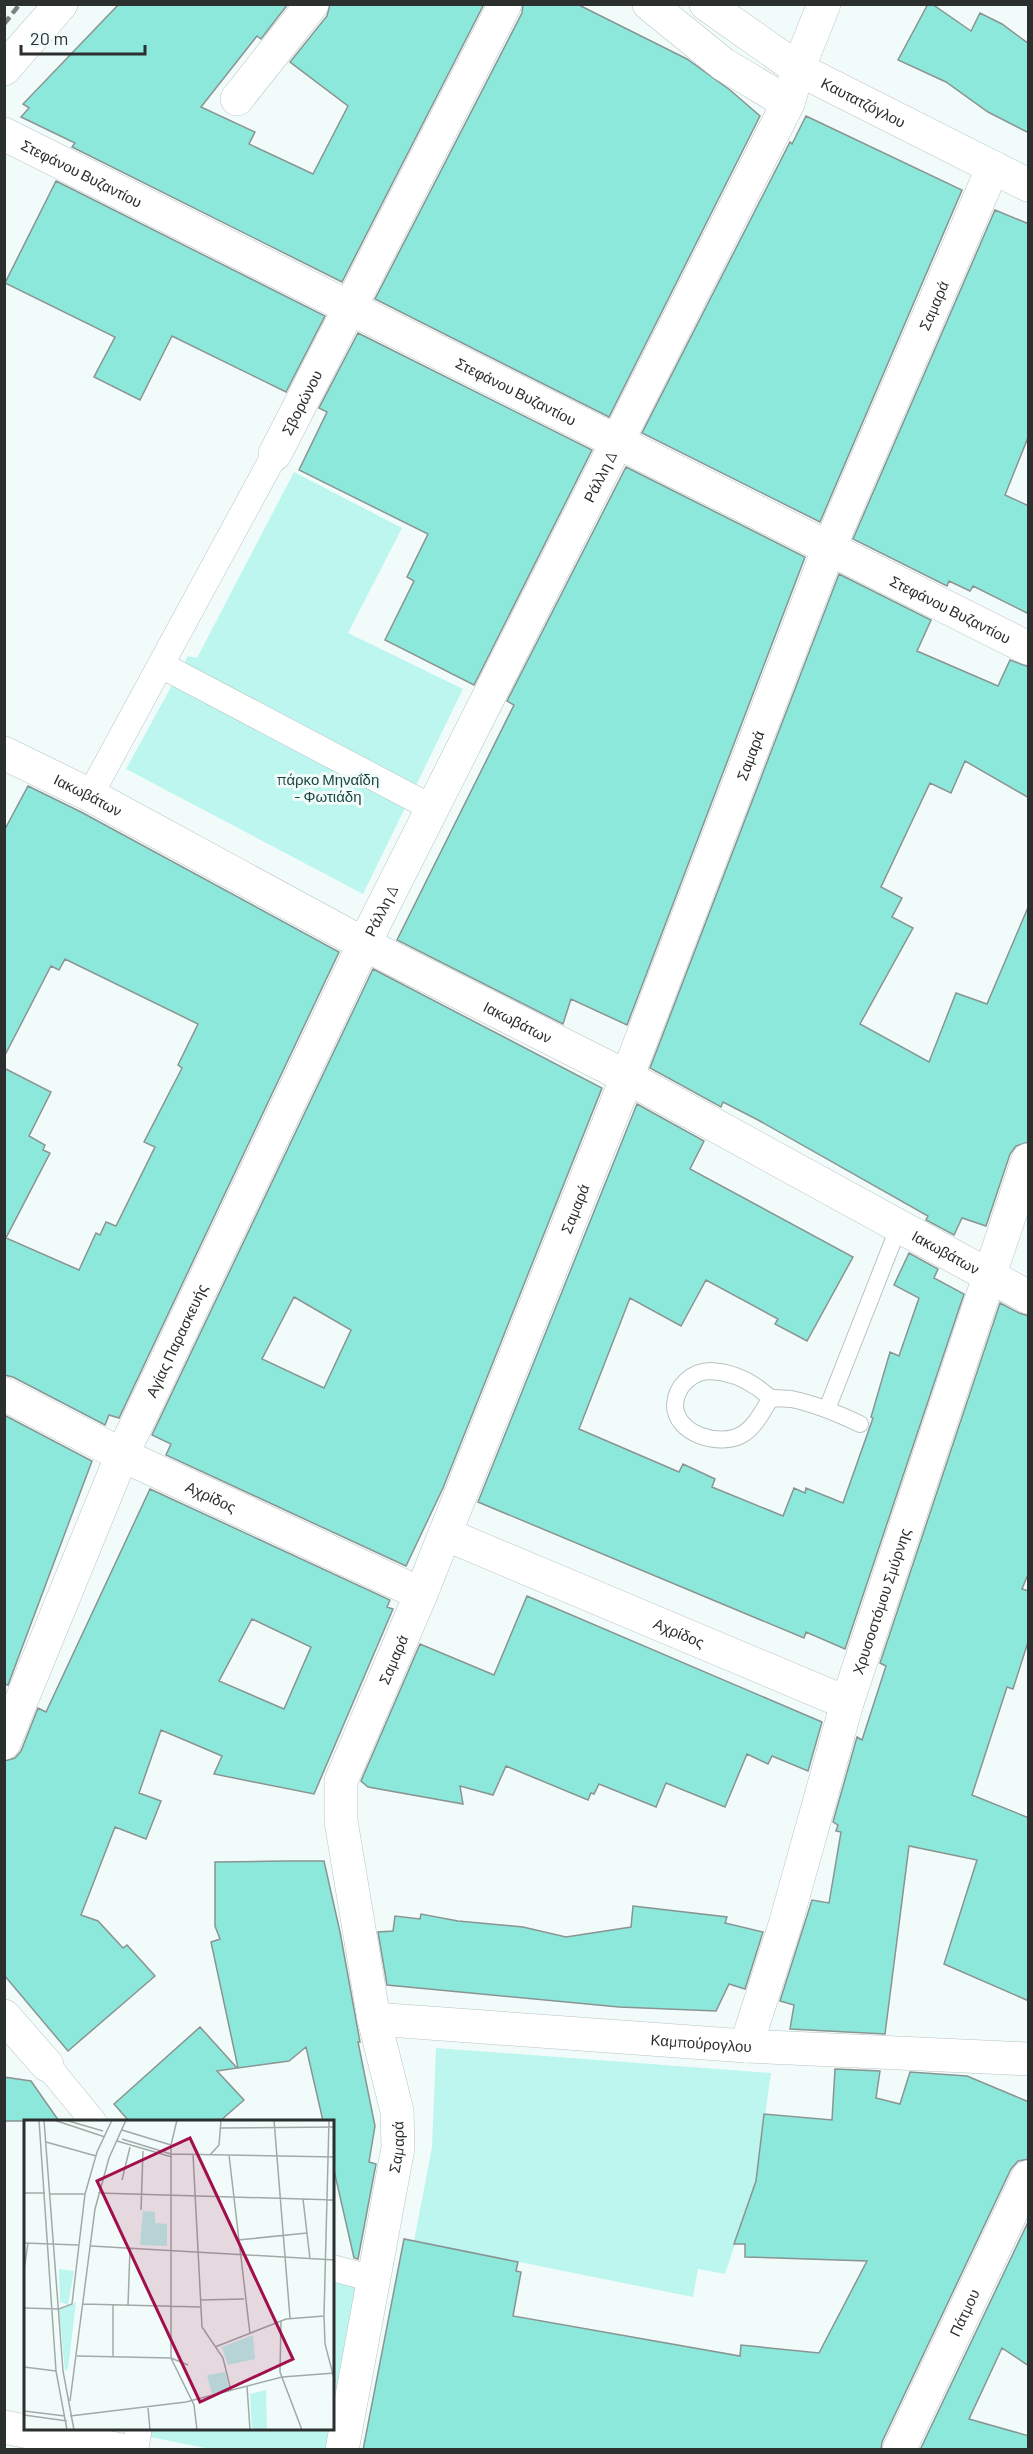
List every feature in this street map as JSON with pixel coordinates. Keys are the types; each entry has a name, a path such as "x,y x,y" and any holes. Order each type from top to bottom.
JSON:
{"street":[{"path":"4,69 62,4"},
{"path":"237,99 312,4"},
{"name":"Σβορώνου","path":"90,795 275,454 505,4"},
{"path":"649,4 723,64 788,103"},
{"name":"Καυτατζόγλου","path":"706,4 798,69 1029,185"},
{"name":"Ράλλη Δ","path":"364,944 788,103 798,69 824,4"},
{"name":"Στεφάνου Βυζαντίου","path":"4,134 1029,648"},
{"name":"Σαμαρά","path":"342,2450 398,2148 398,2111 374,2019 341,1821 341,1781 421,1594 627,1077 829,548 993,167"},
{"path":"160,665 432,808"},
{"name":"Ιακωβάτων","path":"7,761 90,795 364,944 627,1077 1029,1297"},
{"name":"Αγίας Παρασκευής","path":"4,1743 122,1455 364,944"},
{"name":"Χρυσοστόμου Σμύρνης","path":"746,2046 785,1925 847,1703 1029,1160"},
{"name":"Αχρίδος","path":"4,1394 122,1455 421,1594"},
{"name":"Αχρίδος","path":"444,1534 847,1703"},
{"path":"4,2016 92,2120"},
{"name":"Καμπούρογλου","path":"374,2019 746,2046 1029,2059"},
{"name":"Πάτμου","path":"899,2450 1029,2176"},
{"path":"334,2268 374,2280"},
{"path":"4,2427 121,2450"},
{"path":"135,2450 139,2430"}],"lane":[{"path":"827,1409 899,1226"},
{"path":"771,1398 756,1422 745,1433 730,1441 716,1441 700,1436 687,1428 679,1417 675,1405 682,1386 694,1374 711,1371 733,1374 757,1387 771,1398 789,1399 827,1409 860,1424"}],"green space":[{"name":"πάρκο Μηναΐδη - Φωτιάδη","path":"294,472 402,528 348,633 463,689 363,894 126,769 188,656 197,658"},
{"path":"436,2048 771,2073 756,2181 725,2274 698,2269 693,2297 414,2241 432,2147"},
{"path":"334,2280 357,2287 334,2403"},
{"path":"146,2430 329,2430 325,2450 210,2449 145,2436"}],"building":[{"path":"119,4 288,4 261,39 257,36 201,107 255,132 249,144 313,174 348,106 290,62 327,16 330,4 484,4 342,282 72,147 75,143 21,117 29,108 23,104"},
{"path":"523,4 577,4 687,59 730,90 760,116 609,417 375,299 522,13"},
{"path":"928,4 932,4 971,31 980,13 1002,24 1029,44 1029,133 988,112 946,82 898,60"},
{"path":"806,116 962,190 820,522 642,433 790,142 792,144"},
{"path":"56,181 325,316 286,392 172,336 140,400 94,377 115,337 5,283"},
{"path":"995,210 1029,224 1029,435 1005,495 1029,506 1029,614 973,586 970,591 949,581 947,586 853,539"},
{"path":"358,333 592,450 474,685 385,640 414,581 407,577 428,534 299,470 327,412 319,408"},
{"path":"626,467 805,557 627,1025 571,999 563,1024 397,940 514,705 507,701"},
{"path":"839,574 931,620 917,651 998,686 1010,660 1029,667 1029,798 965,761 951,793 930,783 881,887 902,898 892,917 913,928 860,1024 929,1062 956,993 987,1004 1029,905 1029,1142 1016,1146 1010,1154 986,1226 962,1218 954,1235 926,1220 928,1216 758,1120 723,1102 721,1107 650,1068"},
{"path":"28,786 81,812 339,952 119,1418 109,1415 105,1425 13,1377 4,1375 4,1068 51,1092 29,1136 45,1145 43,1150 50,1153 6,1238 79,1270 96,1233 100,1235 106,1222 116,1226 155,1147 144,1142 182,1068 178,1065 198,1024 65,959 59,970 51,966 4,1057 4,831"},
{"path":"373,969 602,1088 443,1488 406,1566 166,1455 171,1444 152,1435","holes":["294,1297 351,1330 324,1388 262,1359"]},
{"path":"637,1104 704,1141 690,1169 853,1257 807,1341 775,1324 778,1319 706,1280 681,1326 630,1298 579,1429 679,1472 683,1464 715,1479 712,1487 783,1516 794,1488 805,1493 806,1488 843,1503 873,1418 871,1417 890,1352 899,1356 919,1298 894,1285 909,1253 938,1269 934,1278 964,1294 845,1649 806,1632 804,1638 478,1502"},
{"path":"1000,1303 1029,1316 1029,1572 1022,1589 1029,1591 1029,1639 1013,1689 1007,1687 972,1795 1029,1818 1029,2001 944,1964 977,1860 909,1846 885,2034 790,2029 794,2005 780,2001 812,1900 829,1903 841,1832 836,1831 838,1825 833,1822 857,1737 862,1740 886,1666 880,1663"},
{"path":"4,1415 92,1461 8,1685 4,1684"},
{"path":"150,1489 390,1600 387,1607 393,1609 314,1794 214,1774 222,1756 161,1730 139,1793 161,1801 146,1839 115,1827 81,1915 98,1921 123,1948 127,1945 155,1976 68,2051 4,1975 4,1761 15,1758 21,1751 38,1708 46,1712","holes":["252,1619 311,1647 284,1709 219,1681"]},
{"path":"527,1596 822,1722 808,1771 772,1756 768,1764 747,1754 725,1807 666,1783 656,1807 599,1784 588,1800 506,1766 493,1795 460,1786 463,1804 368,1787 361,1781 420,1644 494,1675"},
{"path":"324,1861 340,1932 360,2042 358,2042 375,2126 369,2162 376,2164 358,2259 354,2258 334,2170 334,2120 323,2120 306,2047 289,2061 238,2068 211,1942 220,1939 215,1926 215,1862"},
{"path":"633,1906 727,1917 725,1923 763,1932 745,1989 729,1984 716,2011 619,2007 387,1985 378,1932 393,1931 395,1916 420,1919 421,1914 458,1921 523,1927 566,1937 631,1927"},
{"path":"200,2027 237,2068 217,2071 244,2100 221,2120 128,2120 114,2104"},
{"path":"835,2069 880,2071 876,2098 900,2104 910,2072 967,2076 1029,2102 1029,2159 1018,2161 1011,2169 882,2442 881,2450 363,2450 404,2239 518,2262 516,2271 521,2272 513,2316 740,2356 741,2345 819,2353 867,2261 745,2257 745,2244 734,2244 756,2181 764,2114 832,2120"},
{"path":"4,2077 31,2081 58,2120 24,2120 4,2121"},
{"path":"1029,2220 1029,2366 1002,2348 969,2419 1029,2436 1029,2450 920,2450"}],"railway":[{"path":"4,24 20,4"}]}
